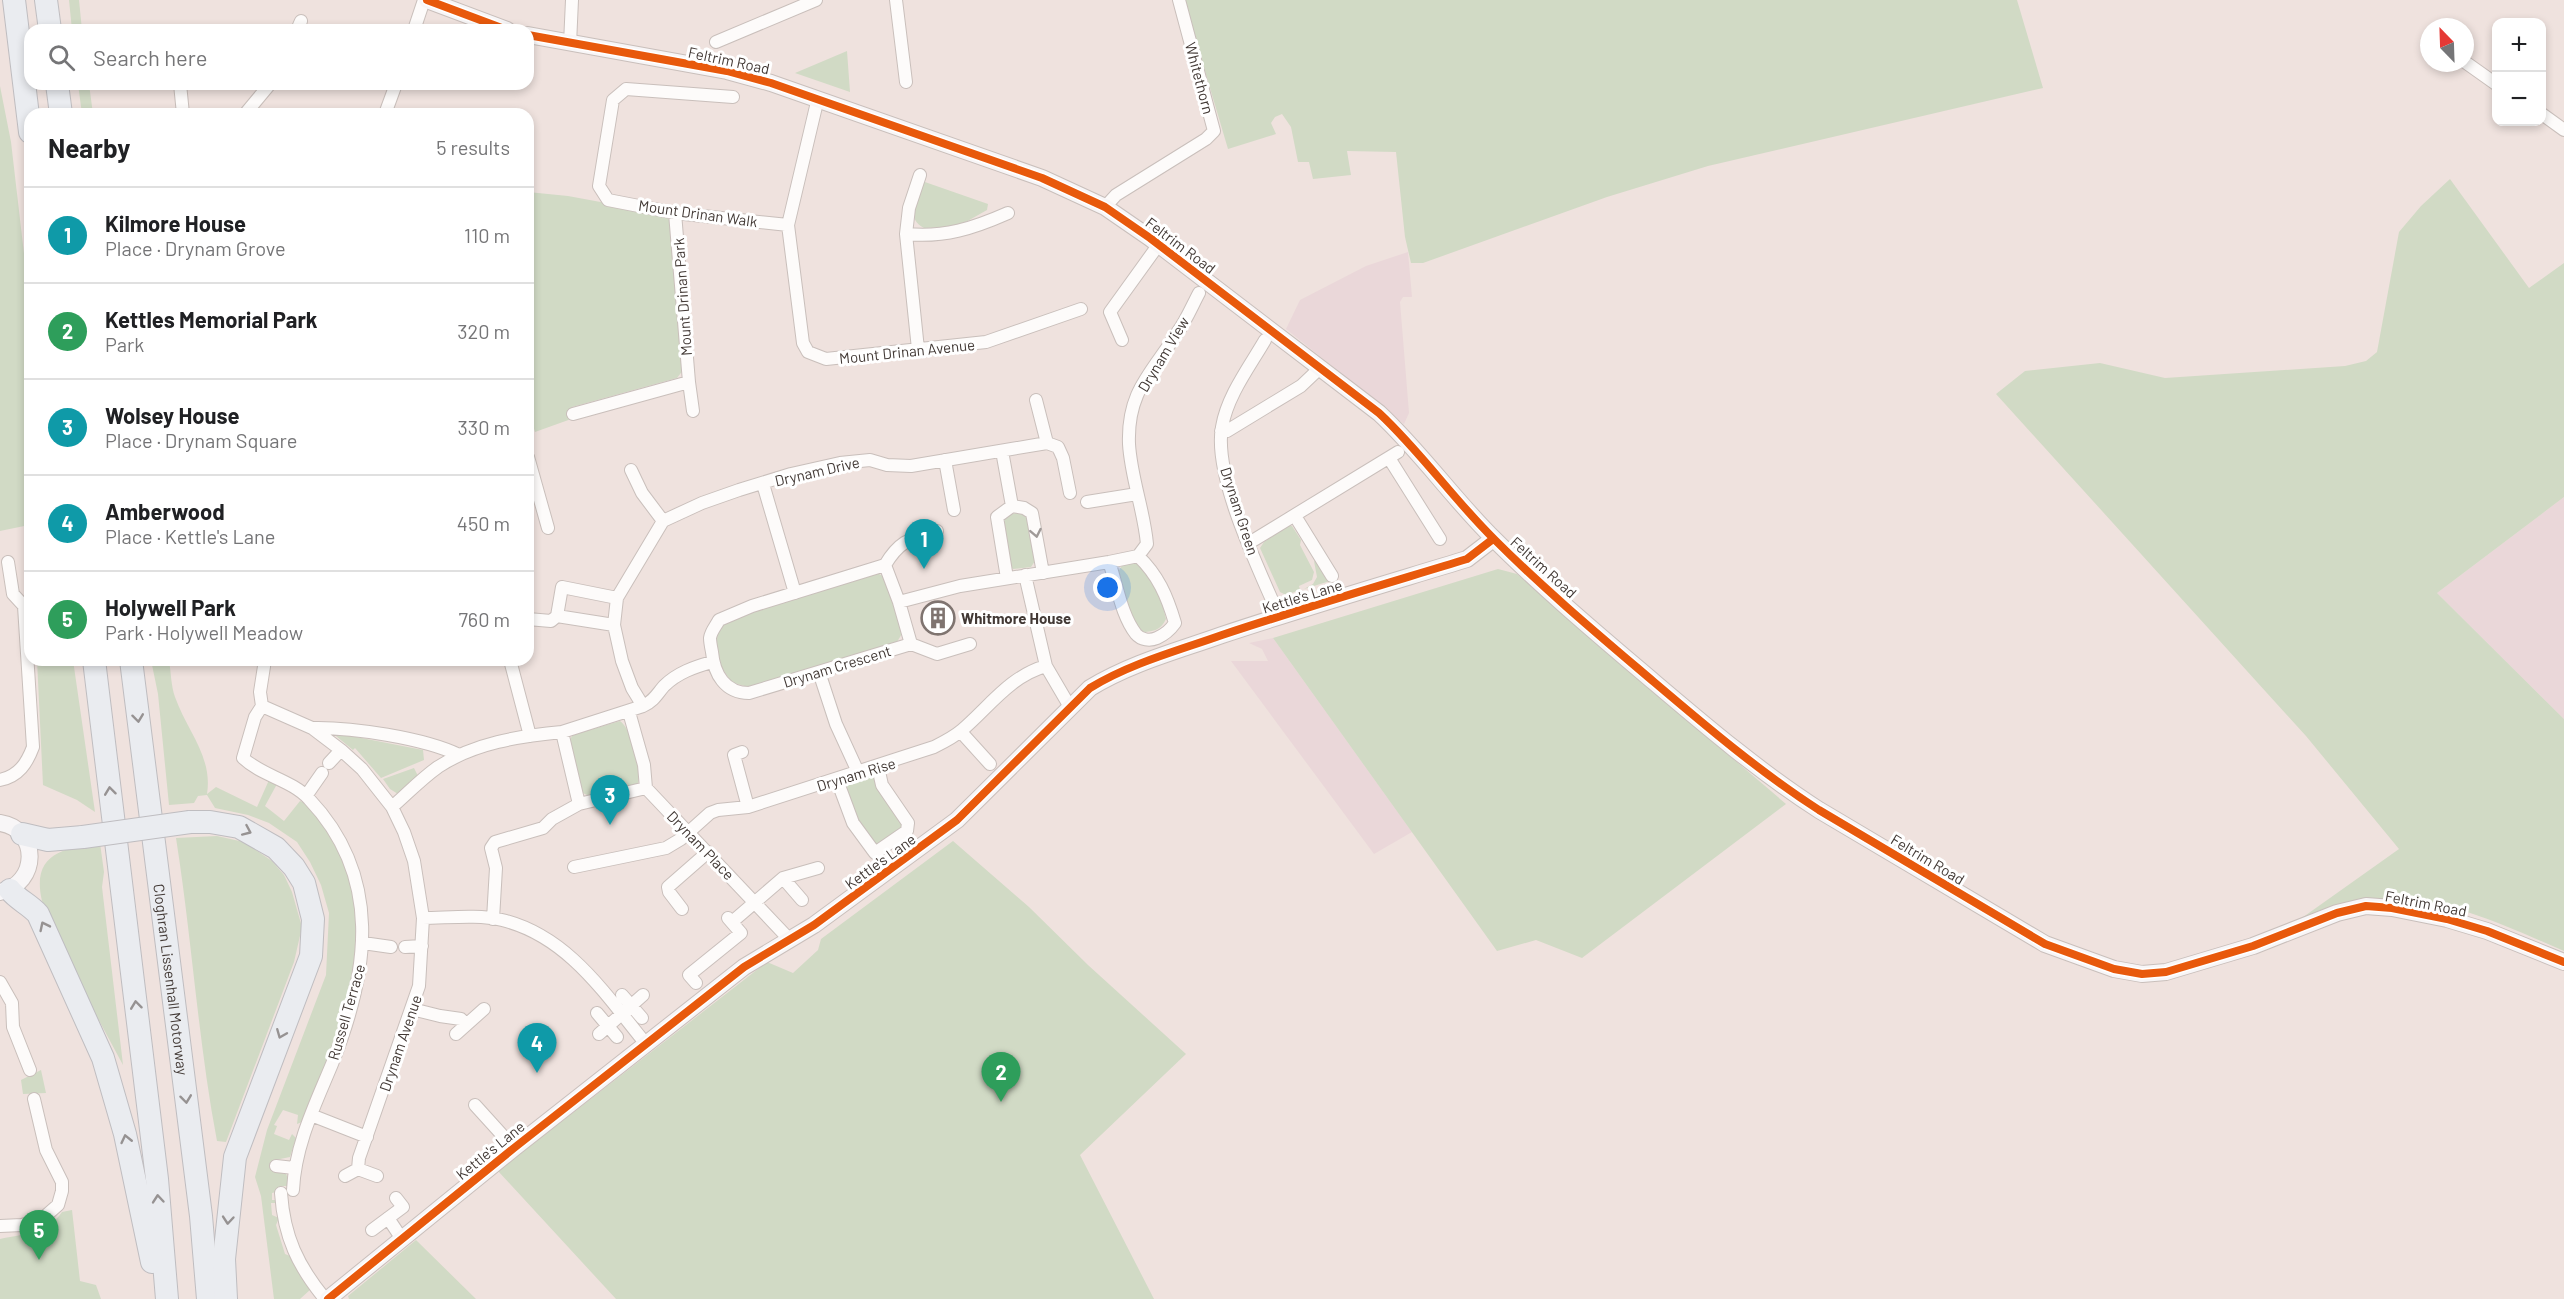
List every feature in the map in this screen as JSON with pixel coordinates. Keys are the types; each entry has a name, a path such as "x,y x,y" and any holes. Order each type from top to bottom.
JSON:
{"highway":[{"path":"14,0 24,82"},
{"path":"46,0 49,24"},
{"path":"25,90 27,108"},
{"path":"58,90 60,108"},
{"path":"95,666 155,1167 167,1299"},
{"name":"Cloghran Lissenhall Motorway","path":"132,666 201,1216 208,1299"},
{"path":"22,834 48,840 190,822 210,822 239,827 276,848 294,867 304,883 313,919 311,956 235,1157 224,1259 226,1299"},
{"path":"5,891 38,914 103,1058 125,1134 153,1265 157,1299"}],"street":[{"path":"416,24 426,0 491,24"},
{"path":"570,44 572,0"},
{"path":"716,42 816,0"},
{"path":"896,0 906,82"},
{"name":"Whitethorn","path":"1105,207 1116,195 1206,139 1214,131 1179,0"},
{"name":"Feltrim Road","path":"534,36 727,71 818,98 1042,178 1105,207 1159,244 1321,368 1397,430 1493,539 1627,659 1718,736 1793,793 1988,912 2045,944 2114,969 2142,974 2166,972 2253,946 2337,913 2366,906 2392,908 2448,919 2487,931 2564,962"},
{"path":"2474,68 2492,81"},
{"name":"Mount Drinan Walk","path":"733,98 626,89 618,94 613,100 599,186 608,200 675,213 788,225"},
{"path":"181,90 182,108"},
{"path":"252,108 266,90"},
{"path":"386,108 394,90"},
{"name":"Mount Drinan Avenue","path":"818,98 788,225 803,343 808,352 826,359 986,342 1081,309"},
{"path":"2546,117 2564,130"},
{"path":"918,350 906,234 909,208 921,175"},
{"name":"Mount Drinan Park","path":"675,213 693,411"},
{"path":"906,234 926,236 952,234 1008,213"},
{"path":"1122,340 1110,312 1159,244"},
{"name":"Drynam View","path":"1138,556 1147,544 1129,446 1134,404 1142,384 1179,332 1199,293"},
{"name":"Drynam Green","path":"1265,340 1233,398 1221,431 1223,462 1249,543 1279,616"},
{"path":"1221,431 1227,430 1301,386 1321,368"},
{"path":"573,414 689,382"},
{"path":"1036,400 1047,443 1058,447 1063,458 1070,493"},
{"name":"Drynam Drive","path":"663,521 702,503 791,474 840,463 870,460 899,466 1047,443"},
{"path":"1002,451 1012,506"},
{"path":"1249,543 1393,455 1440,538"},
{"path":"945,460 954,510"},
{"path":"632,470 642,493 663,521 617,598 614,625 625,674 643,706"},
{"path":"534,478 548,528"},
{"path":"763,484 795,593"},
{"path":"1087,502 1137,494"},
{"path":"1007,578 997,517 1012,506 1024,508 1032,513 1043,573"},
{"path":"1295,516 1332,576"},
{"path":"392,807 426,776 459,755 478,748 530,736 562,732 643,706 654,700 663,687 680,673 712,662 710,639 719,621 752,606 885,565 895,549 902,543 937,531"},
{"name":"Kettle's Lane","path":"326,1299 744,968 814,925 957,820 1090,688 1114,673 1279,616 1467,559 1493,539"},
{"path":"899,602 960,586 1138,556 1152,569 1161,585 1175,623 1170,631 1155,639 1142,639 1136,634 1125,611 1109,562"},
{"path":"8,562 13,594 24,606"},
{"name":"Drynam Crescent","path":"712,662 719,678 730,689 749,693 910,644 899,602 885,565"},
{"path":"1025,575 1046,666 1070,707"},
{"path":"557,616 562,586 617,598"},
{"path":"534,620 550,621 557,616 614,625"},
{"path":"910,644 937,654 970,644"},
{"path":"0,780 19,772 28,760 33,747 28,666"},
{"path":"264,666 260,692 266,708"},
{"path":"512,666 530,736"},
{"name":"Drynam Rise","path":"574,867 666,848 710,813 748,807 878,767 934,747 961,732 1017,680 1034,669 1046,666"},
{"path":"819,672 836,724 858,772"},
{"name":"Drynam Avenue","path":"266,708 312,729 341,750 374,782 392,807 414,861 423,918 419,986 359,1158 358,1169"},
{"name":"Russell Terrace","path":"266,708 255,717 243,758 253,767 306,796 329,822 351,863 362,912 363,943 347,1021 311,1115 287,1191 287,1230 295,1256 326,1299"},
{"path":"493,919 496,868 491,848 495,842 543,828 552,819 579,804 646,788 644,765 628,712"},
{"path":"312,729 325,728 382,735 446,749 459,755"},
{"path":"562,732 579,804"},
{"path":"961,732 990,764"},
{"path":"306,796 341,750"},
{"path":"741,752 734,755 748,807"},
{"path":"837,780 853,823 875,853 907,831 908,823 882,785 878,767"},
{"name":"Drynam Place","path":"646,788 789,939"},
{"path":"0,823 13,827 22,834 30,848 30,865 23,880 5,891"},
{"path":"682,910 668,887 708,852"},
{"path":"696,983 689,975 741,933 730,920 756,903 783,878 818,868"},
{"path":"783,878 802,900"},
{"path":"423,918 493,919 536,931 567,952 646,1044"},
{"path":"363,943 391,947"},
{"path":"405,947 422,946"},
{"path":"0,982 12,1003 13,1028 30,1070"},
{"path":"622,995 642,1018"},
{"path":"604,1030 643,995"},
{"path":"412,1009 461,1019 466,1025"},
{"path":"456,1034 484,1009"},
{"path":"597,1012 604,1030 617,1037"},
{"path":"0,1226 22,1225 42,1219 58,1205 62,1191 62,1182 45,1150 34,1099"},
{"path":"475,1105 514,1148"},
{"path":"311,1115 367,1137"},
{"path":"276,1166 294,1168"},
{"path":"345,1176 358,1169 377,1176"},
{"path":"372,1230 403,1207 396,1198"},
{"path":"388,1218 402,1239"}],"shaded area":[{"path":"1408,252 1412,297 1403,297 1400,302 1409,413 1404,424 1286,329 1300,300 1366,266"},
{"path":"2564,497 2564,719 2437,593"},
{"path":"1273,638 1412,832 1374,854 1231,661 1268,661 1262,649 1249,643"}],"green space":[{"path":"69,0 79,0 81,24 71,24"},
{"path":"1184,0 2017,0 2043,88 1708,166 1607,197 1423,263 1411,263 1405,237 1396,152 1347,151 1351,175 1313,179 1309,162 1298,162 1291,127 1282,114 1275,117 1271,123 1276,134 1228,149"},
{"path":"847,51 850,92 795,73"},
{"path":"0,86 11,142 24,254 24,526 0,531"},
{"path":"79,90 90,90 92,108 81,108"},
{"path":"2450,179 2529,288 2564,263 2564,497 2437,593 2564,719 2564,951 2494,921 2420,901 2395,899 2361,901 2299,920 2399,849 2306,736 1996,394 2025,371 2100,363 2165,378 2345,366 2366,361 2377,352 2399,232 2421,206"},
{"path":"922,181 988,204 987,210 957,227 924,228 918,224 913,213"},
{"path":"534,193 568,196 660,213 670,220 684,369 677,378 572,407 574,418 535,432"},
{"path":"1020,512 1026,515 1028,521 1035,561 1031,567 1013,569 1009,564 1002,523 1005,516"},
{"path":"1288,526 1292,526 1301,540 1300,545 1314,572 1312,580 1299,586 1300,590 1286,595 1280,592 1260,548 1264,542"},
{"path":"1131,561 1139,565 1151,577 1162,602 1166,619 1162,626 1153,631 1141,632 1122,595 1118,573 1123,564"},
{"path":"1314,561 1319,563 1330,581 1304,589 1313,584 1317,577"},
{"path":"1498,569 1517,574 1786,804 1582,958 1536,940 1497,951 1273,638"},
{"path":"877,573 885,577 903,632 897,642 748,687 731,682 721,666 715,642 720,627 728,619"},
{"path":"37,666 74,666 95,812 77,800 43,785"},
{"path":"152,666 170,666 175,697 203,756 208,781 207,794 216,787 257,807 269,780 277,784 265,806 284,821 300,801 305,803 317,815 335,842 354,900 357,932 355,965 339,1029 302,1122 297,1124 298,1115 283,1110 274,1125 277,1126 274,1134 289,1140 292,1134 296,1138 290,1157 275,1160 275,1171 286,1174 289,1180 288,1186 280,1186 280,1191 272,1193 272,1200 277,1200 277,1203 271,1203 272,1215 279,1218 276,1225 285,1254 290,1256 311,1289 300,1299 274,1299 261,1196 255,1177 267,1130 326,975 329,913 321,885 297,842 269,823 248,815 215,808 207,795 198,796 194,803 169,805 158,694"},
{"path":"620,721 628,732 635,750 638,785 589,796 583,793 570,739 573,735"},
{"path":"336,733 423,750 424,760 381,778 355,748 353,750 336,736"},
{"path":"414,768 418,776 398,794 390,789 383,779"},
{"path":"869,775 875,777 904,826 880,844 872,844 861,826 847,790 847,784"},
{"path":"217,836 244,842 272,861 284,875 292,892 302,927 294,962 226,1142 217,1141 210,1103 176,838"},
{"path":"953,841 1029,907 1088,965 1186,1054 1080,1155 1154,1299 616,1299 498,1171 767,962 793,973 818,950 821,939"},
{"path":"100,843 104,872 102,887 123,1065 81,987 42,901 40,885 41,873 53,856 62,851"},
{"path":"41,1070 46,1093 23,1094 21,1080"},
{"path":"72,1210 80,1281 96,1285 101,1299 0,1299 0,1239 42,1228 50,1224 62,1212"},
{"path":"416,1240 476,1299 349,1299 348,1296"}],"cycle path":[{"path":"427,0 491,24"},
{"path":"534,36 727,71 771,83 1042,178 1105,207 1150,238 1379,413 1480,525 1514,559 1593,630 1734,749 1819,810 2045,944 2114,969 2142,974 2166,972 2253,946 2337,913 2366,906 2392,908 2447,919 2487,931 2564,962"},
{"path":"328,1299 514,1148 744,967 814,925 957,820 1090,688 1122,671 1171,652 1467,559 1493,539"}],"place":[{"name":"Kilmore House","path":"924,569"},
{"name":"Whitmore House","path":"938,618"},
{"name":"Wolsey House","path":"610,825"},
{"name":"Amberwood","path":"537,1073"},
{"name":"Kettles Memorial Park","path":"1001,1102"},
{"name":"Holywell Park","path":"39,1260"}]}
